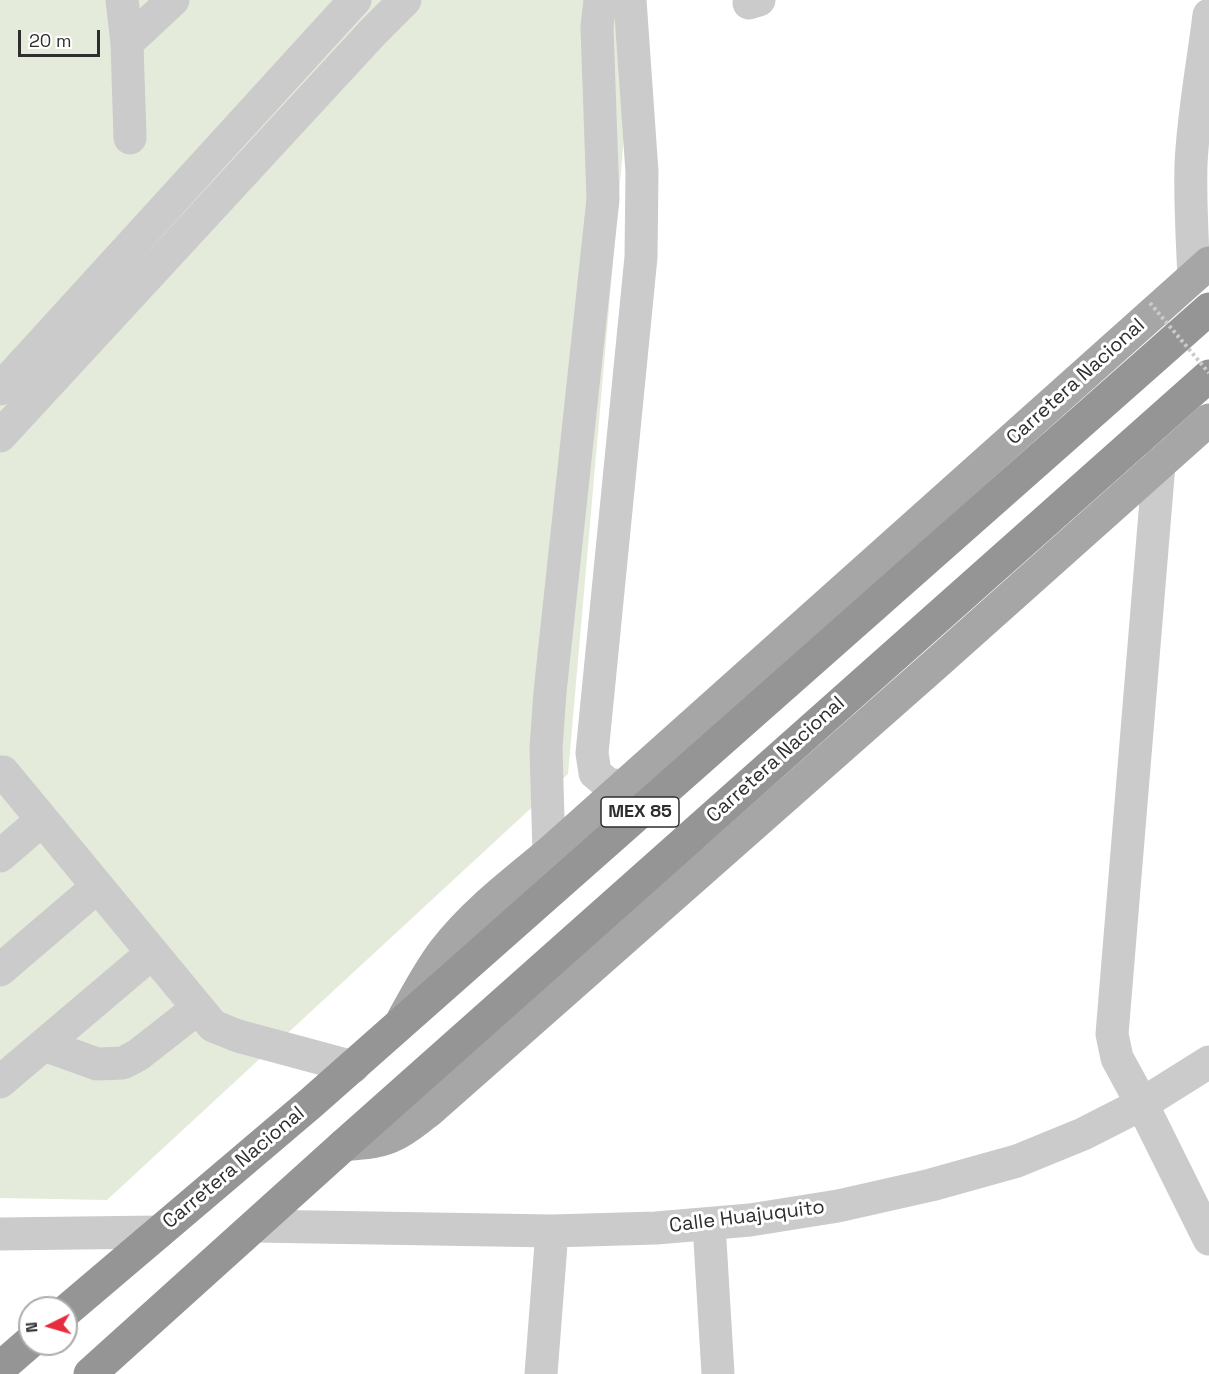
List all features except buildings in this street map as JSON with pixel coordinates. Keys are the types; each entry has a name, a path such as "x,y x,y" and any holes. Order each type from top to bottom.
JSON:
{"highway":[{"name":"Carretera Nacional","path":"78,1301 311,1103 1209,309"},
{"name":"Carretera Nacional","path":"90,1374 1209,374"},
{"path":"0,1368 18,1352"}],"main road":[{"name":"Carretera Nacional","path":"400,1024 426,977 444,951 465,927 502,892 549,853 1202,269"},
{"name":"Carretera Nacional","path":"344,1145 372,1142 393,1136 429,1111 939,662 1209,420"}],"street":[{"path":"122,0 130,138"},
{"path":"126,43 173,0"},
{"path":"0,436 405,0"},
{"path":"549,853 546,748 550,692 603,199 597,27 600,0"},
{"path":"624,786 608,784 596,774 592,753 641,257 642,172 630,0"},
{"path":"0,388 348,2 373,32"},
{"path":"1202,269 1191,228 1191,165 1209,15"},
{"path":"1160,464 1112,1034 1117,1058 1209,1239"},
{"path":"0,771 213,1026 230,1033 353,1066"},
{"path":"0,856 42,820"},
{"path":"0,970 97,887"},
{"path":"0,1082 152,953"},
{"path":"44,1045 97,1064 123,1063 138,1055 198,1008"},
{"name":"Calle Huajuquito","path":"255,1226 552,1231 656,1228 750,1220 838,1206 931,1185 1017,1161 1083,1134 1142,1104 1209,1062"},
{"path":"709,1224 718,1374"},
{"path":"541,1374 552,1231"},
{"path":"0,1234 159,1232"}],"path":[{"path":"1150,303 1209,374"}],"green space":[{"path":"0,0 636,0 568,774 107,1200 0,1198"}]}
